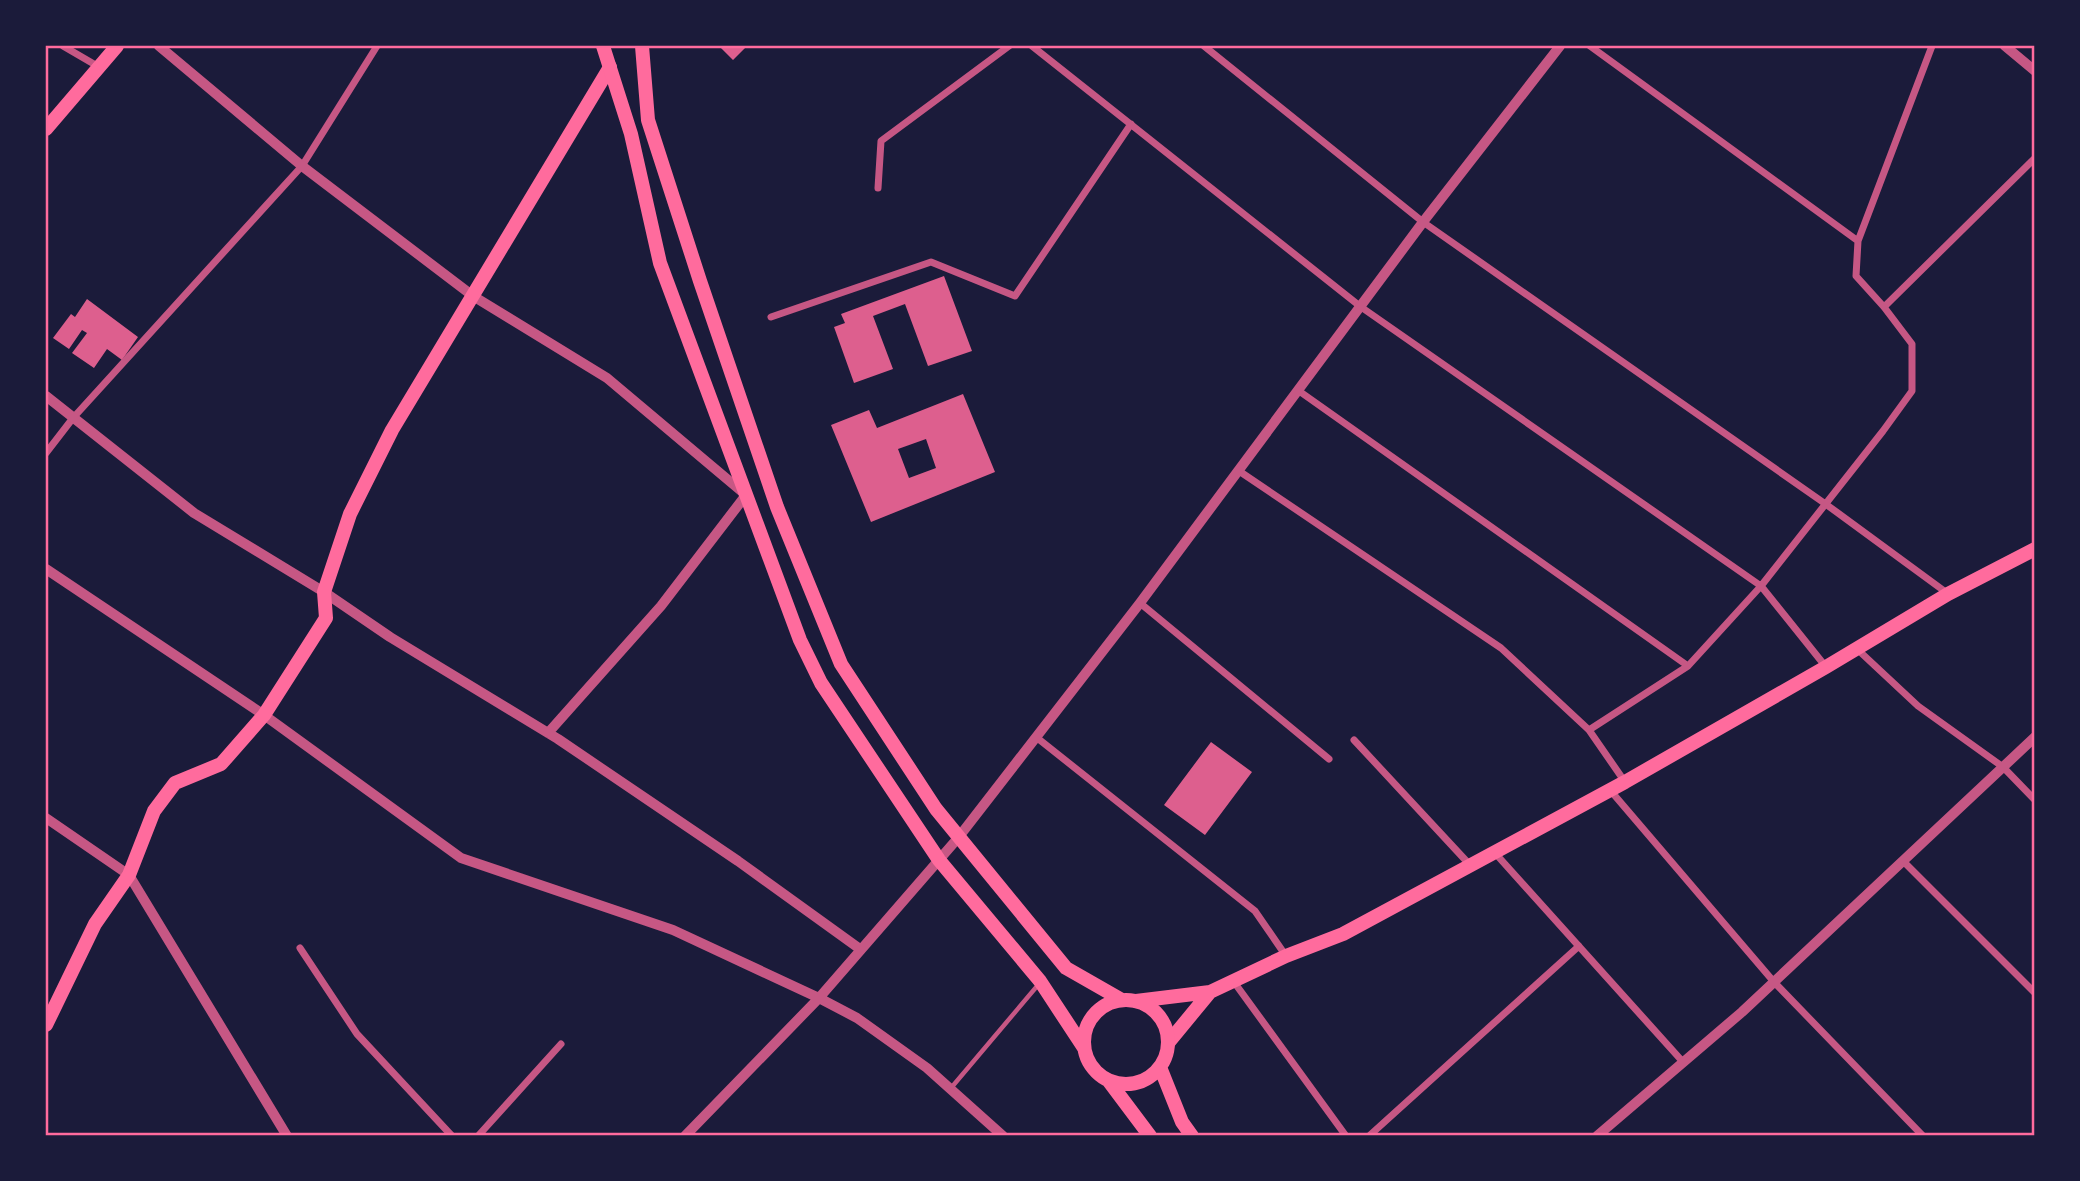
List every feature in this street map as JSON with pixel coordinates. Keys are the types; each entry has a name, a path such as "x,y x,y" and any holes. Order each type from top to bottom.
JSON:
{"main road":[{"path":"46,129 117,46"},
{"path":"603,46 631,135 660,263 800,640 821,683 939,860 1040,981 1084,1048 1097,1073 1108,1080 1123,1084 1137,1083 1150,1077 1160,1067 1168,1043 1165,1027 1158,1016 1148,1007 1129,1001 1066,968 936,809 841,664 777,508 648,120 642,46"},
{"path":"46,1025 95,924 129,875 154,811 175,783 221,764 264,715 326,618 324,592 356,502 393,430 610,66"},
{"path":"1084,1048 1084,1034 1089,1021 1109,1003 1210,992 1286,956 1343,934 1625,782 1948,594 2035,548"},
{"path":"1168,1043 1210,992"},
{"path":"1160,1067 1182,1122 1192,1136"},
{"path":"1108,1080 1150,1136"}],"street":[{"path":"63,46 99,67"},
{"path":"159,46 302,166 473,296 607,379 746,495 661,606 548,733"},
{"path":"46,453 74,418 302,166 377,46"},
{"path":"878,188 881,141 1009,46"},
{"path":"1032,46 1361,307 1761,586 1826,667"},
{"path":"1205,46 1423,222 1827,505 1948,594"},
{"path":"685,1136 819,998 958,838 1140,603 1423,222 1560,46"},
{"path":"1590,46 1858,241"},
{"path":"1589,730 1688,666 1761,586 1827,505 1912,391 1912,345 1884,307 1856,276 1858,241 1932,46"},
{"path":"2005,46 2035,71"},
{"path":"771,317 931,262 1015,296 1131,124"},
{"path":"1884,307 2035,158"},
{"path":"1299,391 1688,666"},
{"path":"46,396 194,513 548,733 738,861 860,949"},
{"path":"1239,471 1501,648 1589,730 1625,782"},
{"path":"46,569 264,715 461,858 673,930 819,998 857,1018 927,1068 1003,1136"},
{"path":"1140,603 1329,760"},
{"path":"1856,649 1918,706 2003,768 2035,800"},
{"path":"1036,737 1255,911 1286,956"},
{"path":"1597,1136 1774,982 2035,737"},
{"path":"1354,740 1470,865"},
{"path":"1609,790 1774,982 1923,1136"},
{"path":"46,818 129,875 286,1136"},
{"path":"1494,852 1683,1062"},
{"path":"1902,861 2035,993"},
{"path":"1369,1136 1578,946"},
{"path":"300,948 357,1034 452,1136"},
{"path":"1234,982 1346,1136"},
{"path":"478,1136 561,1044"}],"lane":[{"path":"950,1090 1040,981"}],"building":[{"path":"719,46 747,46 733,60"},
{"path":"944,276 972,351 928,366 905,304 873,316 893,369 854,383 834,327 845,323 841,314"},
{"path":"87,299 138,337 122,360 107,349 94,368 72,353 87,333 82,330 69,349 53,338 71,314 75,317"},
{"path":"963,394 995,472 871,522 831,425 869,410 877,428","holes":["926,439 936,468 909,478 898,449"]},
{"path":"1211,742 1252,772 1205,835 1164,805"}]}
